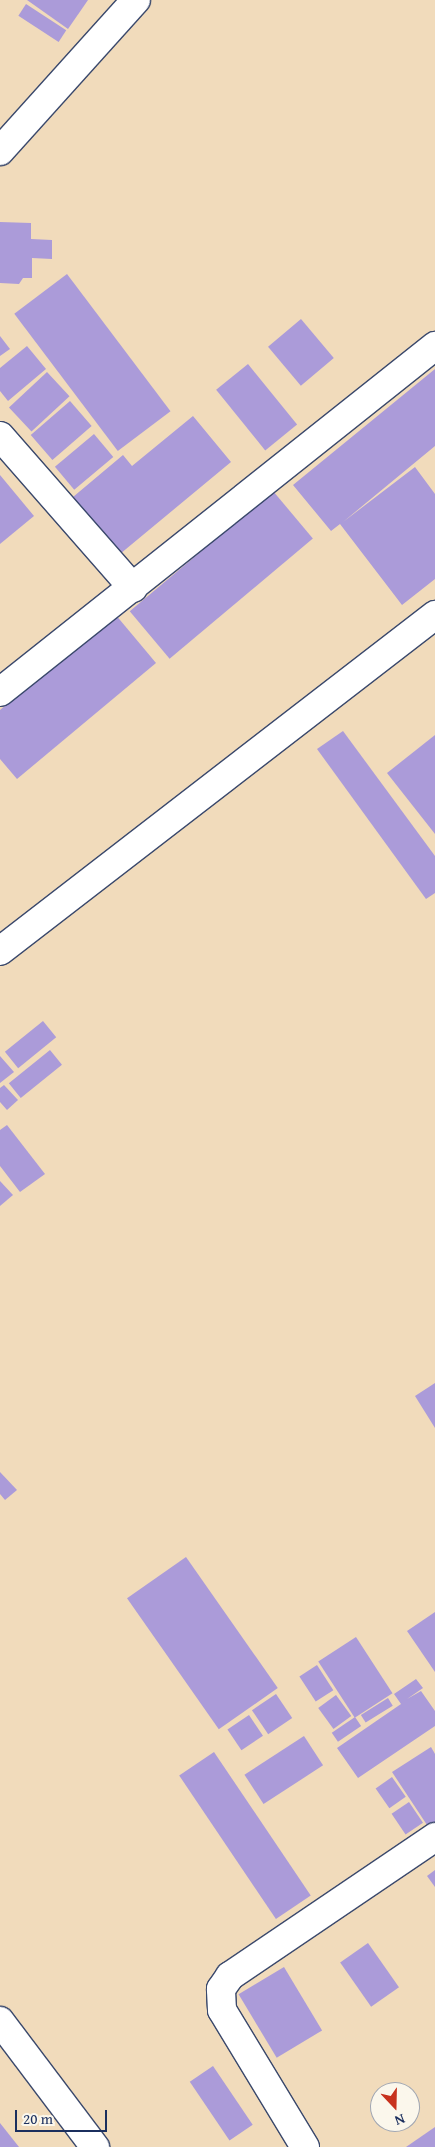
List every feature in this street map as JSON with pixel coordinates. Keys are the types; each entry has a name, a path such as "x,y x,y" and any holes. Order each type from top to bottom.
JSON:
{"street":[{"path":"0,151 136,0"},
{"path":"0,692 134,588 435,346"},
{"path":"0,436 134,588"},
{"path":"0,951 435,615"},
{"path":"305,2147 222,2010 221,1989 230,1976 435,1837"},
{"path":"0,2021 95,2147"}],"building":[{"path":"27,0 88,0 68,29"},
{"path":"26,4 66,30 59,42 18,16"},
{"path":"0,222 31,223 31,239 52,240 52,259 32,258 32,278 23,278 19,284 0,283"},
{"path":"67,274 171,411 118,451 14,314"},
{"path":"301,319 334,358 301,386 268,347"},
{"path":"0,336 10,349 0,356"},
{"path":"27,346 46,369 8,401 0,391 0,368"},
{"path":"248,364 297,425 265,450 216,390"},
{"path":"435,369 435,446 343,522 415,467 435,494 435,579 402,605 340,524 331,531 293,485"},
{"path":"47,372 70,396 31,432 9,407"},
{"path":"70,401 92,426 52,460 31,435"},
{"path":"193,416 231,462 120,554 73,497 123,455 132,466"},
{"path":"94,434 113,457 74,490 55,467"},
{"path":"0,475 34,516 0,544"},
{"path":"273,491 313,538 170,659 130,611"},
{"path":"115,614 156,663 17,779 0,759 0,710"},
{"path":"343,731 435,856 435,893 426,899 317,749"},
{"path":"435,735 435,834 387,773"},
{"path":"43,1021 56,1037 18,1068 5,1052"},
{"path":"50,1050 62,1065 21,1098 9,1083"},
{"path":"0,1056 14,1072 0,1083"},
{"path":"4,1085 18,1100 7,1110 0,1102 0,1088"},
{"path":"7,1125 45,1174 20,1192 0,1166 0,1130"},
{"path":"0,1181 13,1195 0,1206"},
{"path":"435,1383 435,1428 415,1396"},
{"path":"0,1472 17,1490 5,1500 0,1494"},
{"path":"186,1557 278,1688 219,1729 127,1598"},
{"path":"435,1612 435,1672 407,1631"},
{"path":"356,1637 392,1693 355,1718 318,1662"},
{"path":"317,1665 333,1690 316,1702 299,1676"},
{"path":"416,1679 423,1688 407,1699 421,1691 435,1711 435,1726 358,1778 337,1748 401,1704 394,1694"},
{"path":"276,1694 292,1718 268,1734 252,1710"},
{"path":"336,1695 351,1716 333,1729 318,1708"},
{"path":"388,1698 393,1706 366,1723 361,1715"},
{"path":"249,1715 263,1736 241,1750 227,1730"},
{"path":"355,1717 361,1726 338,1742 332,1733"},
{"path":"304,1736 323,1765 264,1804 244,1775"},
{"path":"431,1747 435,1754 435,1829 431,1831 392,1772"},
{"path":"214,1752 311,1895 276,1919 179,1775"},
{"path":"392,1777 406,1797 389,1808 376,1788"},
{"path":"409,1802 423,1823 406,1834 392,1814"},
{"path":"435,1870 435,1887 427,1876"},
{"path":"368,1943 399,1987 371,2007 340,1963"},
{"path":"284,1967 322,2030 277,2058 239,1994"},
{"path":"213,2066 253,2125 229,2141 190,2082"},
{"path":"0,2123 19,2147 0,2147"},
{"path":"435,2127 435,2147 406,2147"}]}
